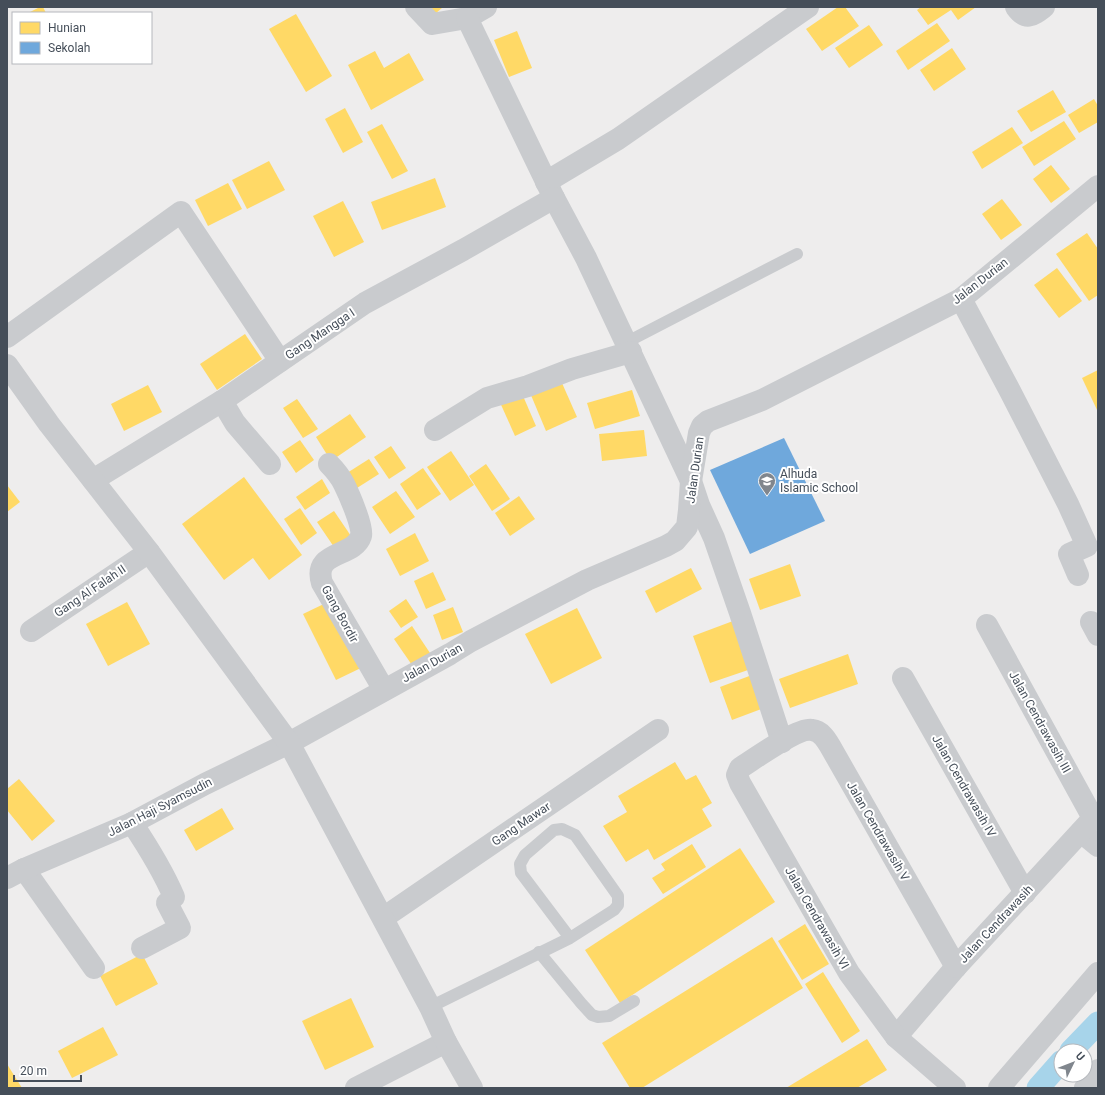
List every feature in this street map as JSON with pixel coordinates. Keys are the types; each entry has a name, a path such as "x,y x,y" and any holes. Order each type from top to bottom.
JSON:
{"street":[{"path":"416,7 432,24 457,20 486,7"},
{"name":"Gang Mangga I","path":"93,480 222,401 365,303 463,250 550,190 618,139 808,7"},
{"path":"1016,7 1021,14 1028,16 1036,14 1044,7"},
{"path":"457,20 586,258 629,347 648,393 690,481 714,538 730,583 782,742"},
{"name":"Jalan Durian","path":"289,743 471,641 587,580 666,546 675,540 687,527 690,481 699,433 702,426 708,421 762,400 962,299 1098,186"},
{"path":"7,337 180,212 280,361"},
{"path":"962,299 1068,504 1087,546 1069,554 1078,575"},
{"path":"436,430 487,398 528,386 629,347"},
{"path":"7,366 49,424 149,552 289,743 383,918 446,1042 472,1088"},
{"path":"222,401 235,423 270,464"},
{"name":"Gang Bordir","path":"329,464 336,471 343,483 362,527 362,536 356,544 324,563 320,575 322,583 384,690"},
{"name":"Gang Al Falah II","path":"31,631 149,552"},
{"name":"Jalan Cendrawasih III","path":"987,625 1090,821"},
{"name":"Jalan Cendrawasih IV","path":"903,678 1025,893"},
{"name":"Jalan Cendrawasih V","path":"782,742 800,732 810,729 820,733 825,739 956,967"},
{"name":"Gang Mawar","path":"383,918 658,730"},
{"name":"Jalan Cendrawasih VI","path":"782,742 740,768 737,778 849,973 896,1037 955,1088"},
{"name":"Jalan Haji Syamsudin","path":"15,874 132,823 205,784 289,743"},
{"path":"1090,821 1098,846"},
{"name":"Jalan Cendrawasih","path":"896,1037 956,967 1090,821"},
{"path":"132,823 153,855 174,897 167,903 180,928 142,948"},
{"path":"15,874 94,968"},
{"path":"999,1088 1098,973"},
{"path":"356,1088 446,1042"},
{"path":"1085,1088 1098,1070"}],"lane":[{"path":"629,347 796,254"},
{"path":"430,1008 539,952 570,938 614,910 618,905 618,896 575,835 562,829 554,830 525,855 520,864 521,873 570,938"},
{"path":"539,952 581,1003 592,1014 598,1017 609,1016 634,1001"}],"building: Hunian":[{"path":"43,7 46,12 30,12"},
{"path":"428,7 443,7 435,14"},
{"path":"838,7 845,7 859,26 822,51 806,29"},
{"path":"921,7 976,7 958,20 951,10 928,25 917,10"},
{"path":"296,14 332,76 306,92 269,29"},
{"path":"937,23 950,41 908,70 896,51"},
{"path":"869,25 883,45 849,68 835,48"},
{"path":"517,31 532,68 509,77 494,40"},
{"path":"952,48 966,69 934,91 920,70"},
{"path":"375,51 384,68 409,53 424,80 371,110 348,65"},
{"path":"1053,90 1066,112 1031,132 1017,111"},
{"path":"1094,99 1098,106 1098,122 1079,133 1068,115"},
{"path":"345,108 363,142 343,153 325,119"},
{"path":"1064,121 1076,139 1034,166 1022,147"},
{"path":"382,124 408,171 392,179 367,132"},
{"path":"1012,127 1023,143 982,169 972,152"},
{"path":"269,161 285,190 247,209 232,180"},
{"path":"1051,165 1070,189 1051,203 1033,179"},
{"path":"435,178 446,207 382,230 371,202"},
{"path":"228,183 242,209 208,226 195,200"},
{"path":"1002,199 1022,225 1001,240 982,214"},
{"path":"343,201 364,242 334,257 313,216"},
{"path":"1087,233 1098,249 1098,295 1089,301 1056,254"},
{"path":"1057,268 1082,301 1059,318 1034,285"},
{"path":"245,334 262,359 217,390 200,364"},
{"path":"1098,370 1098,412 1082,378"},
{"path":"558,374 577,417 546,431 528,388"},
{"path":"148,385 162,412 124,431 111,404"},
{"path":"520,389 536,426 515,436 498,398"},
{"path":"632,390 640,416 595,429 587,403"},
{"path":"297,399 318,429 303,438 283,408"},
{"path":"350,414 366,437 331,461 316,437"},
{"path":"644,430 647,456 602,461 599,434"},
{"path":"300,440 314,460 296,473 282,452"},
{"path":"391,446 406,468 389,479 374,457"},
{"path":"451,451 474,485 450,501 427,467"},
{"path":"369,459 379,474 357,488 347,473"},
{"path":"486,464 510,499 492,511 469,476"},
{"path":"423,468 441,494 417,510 400,484"},
{"path":"244,477 302,555 269,580 253,558 224,580 182,524"},
{"path":"322,479 330,493 305,510 296,497"},
{"path":"7,485 20,502 7,512"},
{"path":"396,491 415,517 390,534 372,507"},
{"path":"519,496 535,519 510,536 495,513"},
{"path":"300,508 317,533 301,545 284,519"},
{"path":"334,511 351,536 334,547 317,522"},
{"path":"415,533 429,561 400,576 386,549"},
{"path":"790,564 801,596 760,610 749,579"},
{"path":"691,568 702,589 656,613 645,591"},
{"path":"433,572 446,600 426,609 414,581"},
{"path":"406,599 418,617 401,628 389,611"},
{"path":"330,601 363,667 336,680 303,614"},
{"path":"127,602 150,644 108,666 86,624"},
{"path":"453,607 463,632 442,640 433,615"},
{"path":"577,608 602,658 551,684 525,634"},
{"path":"733,621 751,669 710,683 693,636"},
{"path":"412,626 432,656 414,668 394,639"},
{"path":"848,654 858,684 790,708 779,679"},
{"path":"752,675 764,708 732,720 720,687"},
{"path":"675,762 686,780 696,775 712,803 702,809 712,826 654,860 648,849 626,862 603,826 627,812 618,796"},
{"path":"19,779 55,821 32,841 7,810 7,789"},
{"path":"222,808 234,829 196,851 184,830"},
{"path":"692,844 706,867 663,894 652,878 665,870 661,864"},
{"path":"740,848 775,902 620,1003 585,950"},
{"path":"805,924 829,964 802,980 778,941"},
{"path":"772,937 803,988 642,1088 630,1088 602,1043"},
{"path":"142,954 158,984 116,1006 100,976"},
{"path":"823,972 860,1031 842,1043 805,984"},
{"path":"351,998 374,1047 325,1070 302,1021"},
{"path":"103,1027 118,1055 72,1078 58,1051"},
{"path":"867,1039 887,1070 857,1088 786,1088"},
{"path":"7,1064 22,1088 7,1088"}],"building: Sekolah":[{"name":"Alhuda Islamic School","path":"784,438 825,521 750,554 710,470"}],"waterway":[{"path":"1079,1043 1098,1023"},
{"path":"1038,1088 1053,1071"}],"place":[{"name":"Alhuda Islamic School","path":"767,496"}]}
